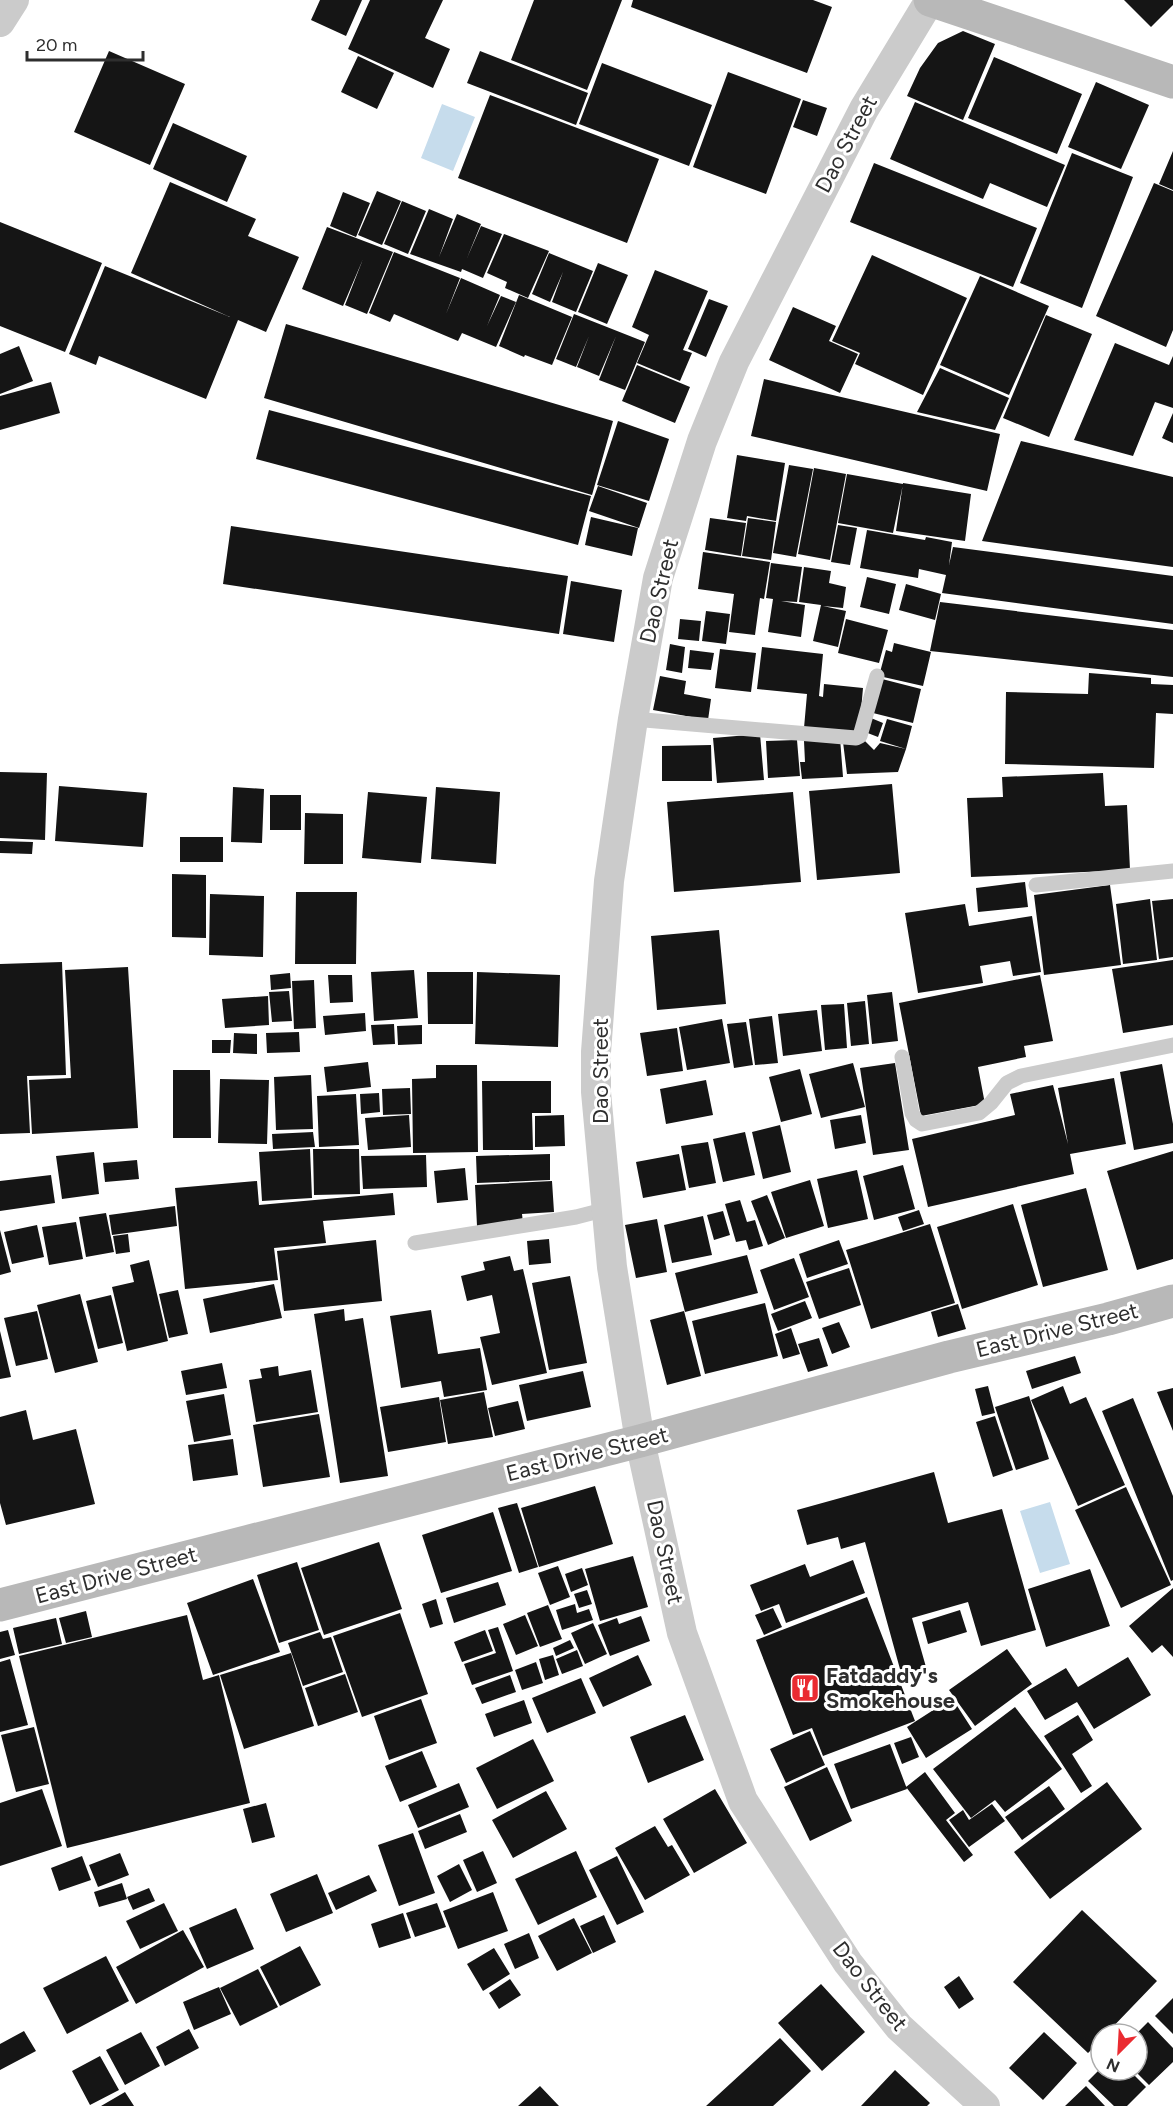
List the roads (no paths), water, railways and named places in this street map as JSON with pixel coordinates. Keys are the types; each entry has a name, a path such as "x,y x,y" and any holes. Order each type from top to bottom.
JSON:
{"street":[{"path":"0,22 14,0"},
{"path":"930,0 1173,82"},
{"name":"Dao Street","path":"930,0 864,109 734,362 702,441 658,578 633,719 609,881 596,1052 596,1092 612,1268 640,1441 682,1633 743,1801 848,1963 899,2027 985,2106"},
{"name":"East Drive Street","path":"0,1605 640,1441 949,1357 1173,1301"}],"lane":[{"path":"633,719 856,738 860,736 877,676"},
{"path":"1036,885 1173,872"},
{"path":"902,1057 912,1113 922,1124 979,1113 1008,1083 1021,1076 1173,1045"},
{"path":"415,1243 607,1209"}],"water":[{"path":"442,104 475,117 453,171 421,158"},
{"path":"1050,1502 1070,1564 1040,1573 1020,1511"}],"place":[{"name":"Fatdaddy's Smokehouse","path":"805,1688"}]}
